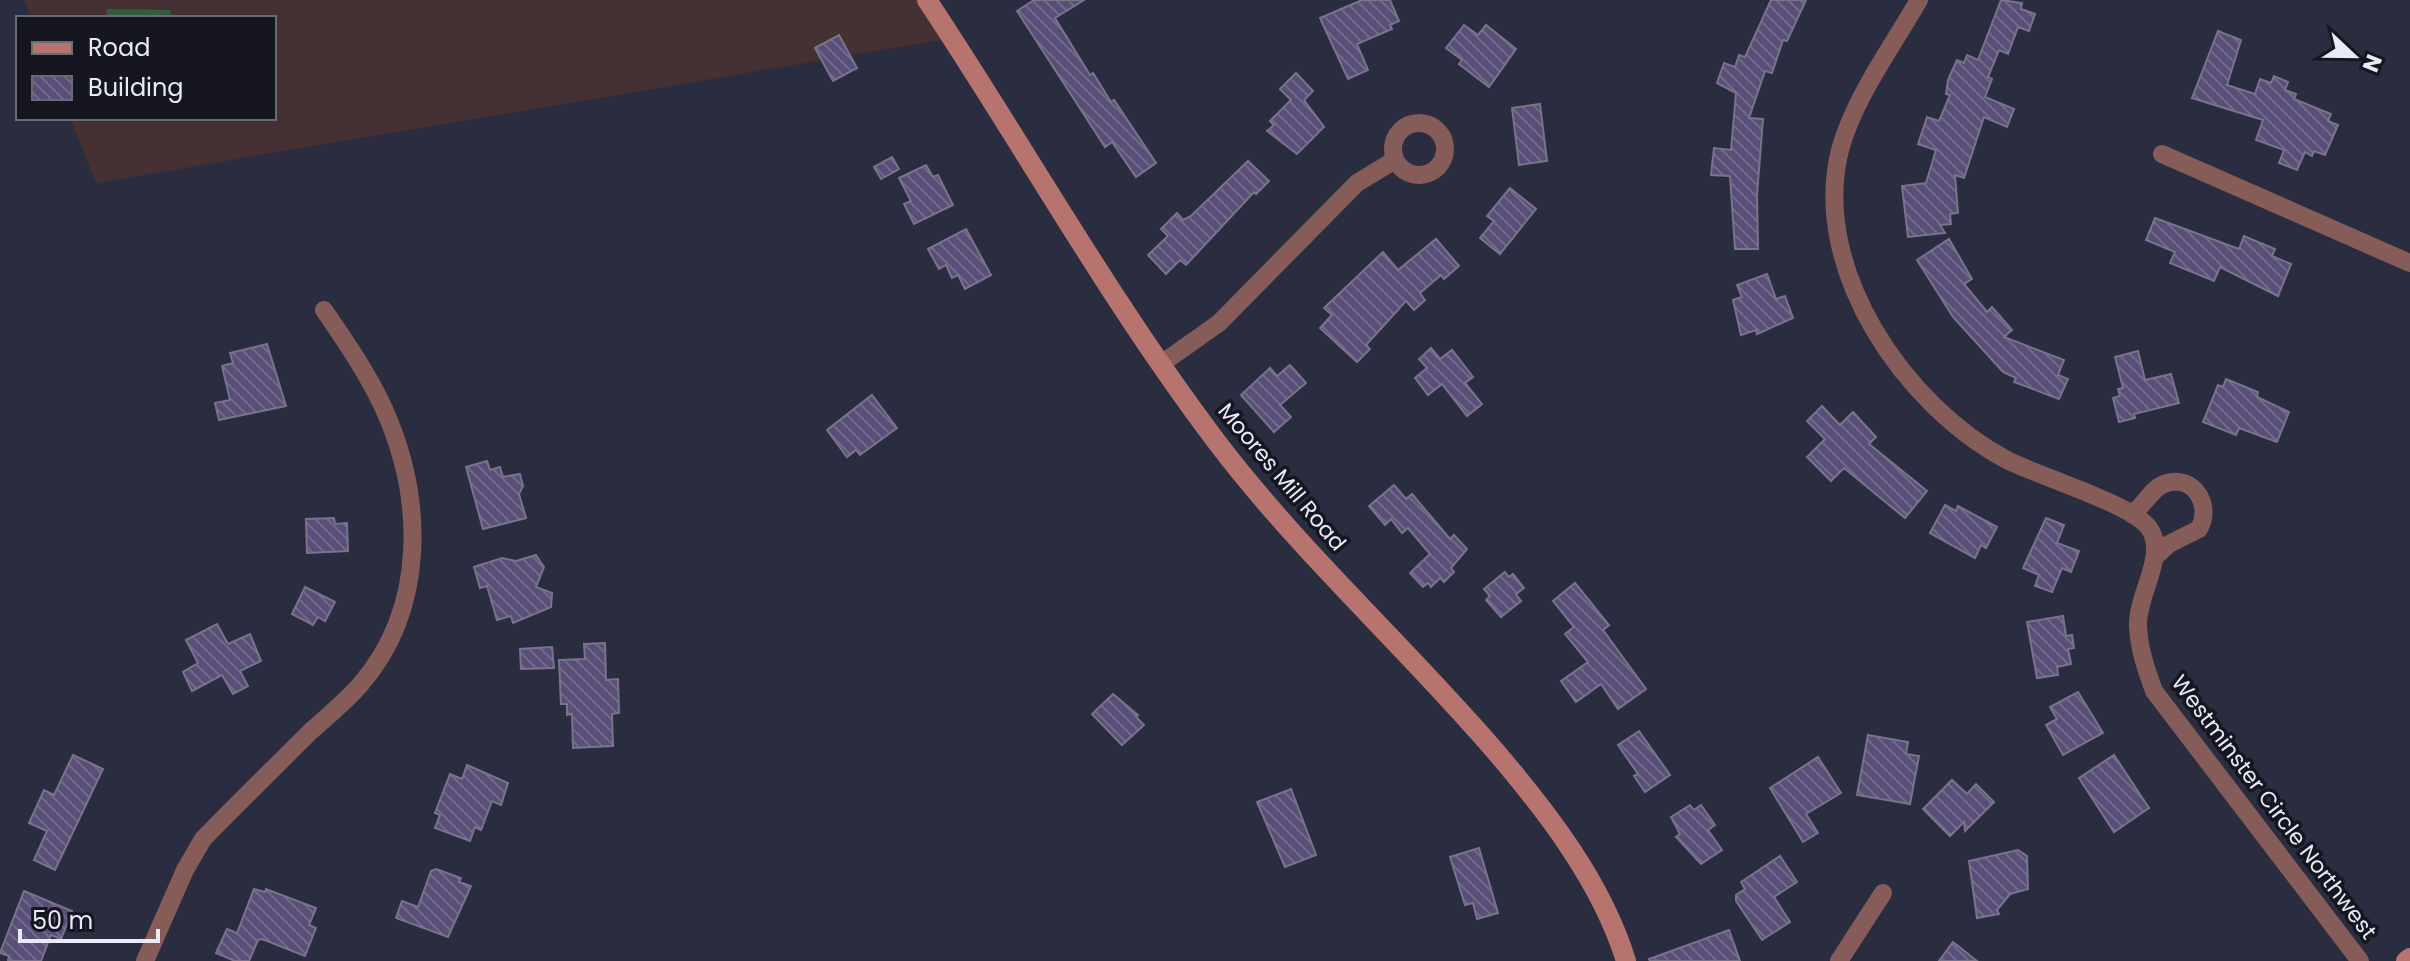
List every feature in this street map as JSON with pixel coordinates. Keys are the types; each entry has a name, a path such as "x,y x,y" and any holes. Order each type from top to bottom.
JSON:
{"street":[{"path":"1919,0 1850,122 1841,148 1833,204 1845,270 1861,306 1901,367 1948,418 2007,460 2132,514 2150,529 2157,555 2169,544 2199,529 2205,512 2200,495 2184,483 2167,482 2156,488 2143,507 2132,514"},
{"name":"Moores Mill Road","path":"934,2 1161,364 1254,488 1463,714 1526,788 1600,898 1626,961"},
{"path":"2162,154 2410,263"},
{"path":"1161,364 1219,323 1357,183 1395,160"},
{"path":"145,961 185,870 203,839 361,685 391,638 407,595 414,557 414,522 394,434 362,366 324,310"},
{"name":"Westminster Circle Northwest","path":"2157,555 2143,589 2138,624 2142,658 2154,691 2360,961"},
{"path":"1839,961 1883,893"}],"shaded area":[{"path":"24,0 937,0 960,37 96,183 71,120 276,120 276,16 30,16"}],"green space":[{"path":"107,9 171,10 170,16 106,16"}],"building":[{"path":"1034,0 1084,0 1055,18 1090,75 1093,73 1111,102 1114,100 1156,163 1136,177 1112,142 1105,147 1017,11"},
{"path":"1362,0 1390,0 1399,21 1390,25 1392,29 1357,44 1368,70 1348,79 1320,18"},
{"path":"1771,0 1806,0 1787,41 1783,40 1772,73 1765,71 1749,118 1763,119 1757,195 1758,249 1735,249 1730,176 1711,175 1714,148 1731,150 1736,93 1717,83 1724,63 1735,67 1739,55 1745,57"},
{"path":"2001,0 2022,3 2021,9 2035,14 2029,31 2018,27 2008,54 1999,50 1988,77 1992,79 1985,97 2014,109 2007,127 1984,117 1964,178 1955,175 1958,213 1950,214 1951,224 1940,225 1945,233 1908,237 1902,186 1926,183 1936,150 1918,144 1927,117 1939,121 1950,95 1946,94 1948,80 1957,60 1964,63 1967,55 1978,60"},
{"path":"1464,25 1478,35 1486,25 1516,49 1489,87 1459,64 1462,60 1446,48"},
{"path":"2218,31 2241,40 2227,85 2255,94 2260,79 2271,83 2274,76 2288,82 2285,90 2296,94 2294,99 2331,114 2328,121 2338,125 2325,155 2314,151 2312,156 2305,152 2297,170 2279,163 2284,150 2256,140 2263,120 2192,98"},
{"path":"839,35 857,68 833,81 815,48"},
{"path":"1296,73 1313,91 1304,100 1324,127 1297,154 1267,131 1274,125 1270,121 1291,100 1280,89"},
{"path":"1540,104 1547,161 1519,165 1512,108"},
{"path":"892,157 899,169 881,179 874,167"},
{"path":"1248,161 1269,181 1256,194 1254,192 1186,265 1180,260 1166,274 1148,255 1168,236 1161,229 1177,213 1183,220 1191,216"},
{"path":"926,165 933,177 938,175 953,205 914,224 904,204 911,201 899,178"},
{"path":"1510,188 1536,209 1500,254 1480,238 1494,221 1487,216"},
{"path":"2155,218 2239,249 2244,236 2275,249 2272,256 2291,264 2278,296 2220,267 2214,281 2170,263 2175,252 2146,240"},
{"path":"966,229 991,275 965,289 958,275 952,278 946,265 939,269 928,249"},
{"path":"1436,239 1459,266 1444,279 1441,275 1420,293 1425,300 1414,310 1406,301 1366,345 1370,349 1357,362 1320,328 1332,315 1324,308 1383,252 1398,270"},
{"path":"1949,239 1972,279 1964,284 1987,312 1992,307 2012,330 2004,337 2064,360 2058,375 2068,379 2059,399 2014,382 2016,378 2003,372 1953,317 1917,260"},
{"path":"1767,274 1776,299 1785,296 1793,318 1757,334 1756,330 1741,335 1733,300 1742,297 1737,285"},
{"path":"267,344 286,406 219,420 215,403 230,400 222,366 233,363 230,353"},
{"path":"1431,348 1440,359 1452,350 1473,377 1465,383 1482,404 1467,416 1442,384 1428,395 1415,378 1427,368 1419,359"},
{"path":"2138,351 2145,380 2171,374 2179,403 2134,414 2135,418 2119,422 2113,398 2120,396 2118,389 2123,388 2115,357"},
{"path":"1290,365 1306,383 1280,405 1291,417 1274,432 1241,395 1270,368 1277,376"},
{"path":"2226,379 2258,392 2257,397 2289,412 2277,442 2239,428 2236,435 2203,422 2218,385 2223,387"},
{"path":"872,395 897,428 860,455 856,450 847,457 827,430"},
{"path":"1822,406 1840,425 1853,412 1876,437 1869,444 1927,491 1905,518 1844,468 1831,481 1807,457 1825,439 1807,421"},
{"path":"487,461 490,470 500,467 503,477 520,474 523,486 519,494 526,518 483,529 466,467"},
{"path":"1394,485 1406,499 1412,494 1450,539 1454,535 1467,549 1451,568 1454,572 1444,582 1440,578 1431,587 1428,583 1423,587 1410,573 1430,554 1408,528 1402,533 1391,519 1385,525 1369,506"},
{"path":"1945,505 1956,511 1958,506 1997,527 1986,548 1981,545 1975,558 1930,533"},
{"path":"334,518 335,524 347,523 348,551 307,553 306,519"},
{"path":"2046,518 2064,525 2057,543 2079,551 2071,572 2062,568 2052,592 2035,586 2039,575 2023,568"},
{"path":"536,555 544,567 536,587 552,593 551,607 513,623 511,616 497,620 487,586 480,588 474,567 502,558 516,561"},
{"path":"1505,572 1509,577 1513,574 1524,588 1516,594 1521,601 1501,617 1486,600 1490,596 1484,589"},
{"path":"1575,583 1609,625 1603,630 1646,689 1618,709 1601,684 1576,702 1561,681 1588,662 1565,634 1574,627 1553,601"},
{"path":"305,587 335,602 325,621 318,617 313,625 292,614"},
{"path":"2063,616 2066,636 2072,635 2074,648 2068,649 2071,664 2057,667 2058,675 2037,678 2027,622"},
{"path":"217,624 228,644 250,634 261,661 240,671 248,686 233,694 222,675 192,691 183,672 198,663 186,640"},
{"path":"605,643 606,680 618,679 619,713 612,714 613,746 573,748 572,714 567,715 567,704 561,704 559,660 585,659 584,644"},
{"path":"552,647 554,668 521,669 520,649"},
{"path":"2078,692 2103,733 2063,755 2046,725 2057,719 2050,707"},
{"path":"1113,694 1138,715 1136,717 1144,725 1122,745 1092,714"},
{"path":"1639,731 1670,775 1645,792 1634,776 1638,774 1618,745"},
{"path":"1868,735 1908,742 1906,754 1919,756 1910,804 1857,795"},
{"path":"73,755 103,769 55,870 34,860 47,831 29,823 44,790 54,795"},
{"path":"2114,755 2149,808 2114,832 2079,778"},
{"path":"1818,757 1841,793 1806,814 1818,833 1803,842 1770,788"},
{"path":"467,765 508,783 501,805 492,801 481,830 475,827 470,841 435,828 440,815 435,813 450,774 462,779"},
{"path":"1952,780 1967,794 1976,784 1994,802 1965,831 1964,822 1950,836 1923,809"},
{"path":"1291,789 1316,855 1285,867 1257,802"},
{"path":"1690,805 1694,810 1701,805 1715,825 1708,830 1722,850 1701,864 1676,837 1680,834 1671,817"},
{"path":"1479,848 1498,913 1477,919 1473,903 1465,905 1450,857"},
{"path":"2018,850 2027,856 2028,889 2010,894 1997,910 1999,914 1977,918 1969,861"},
{"path":"1780,856 1797,882 1774,897 1790,922 1762,940 1736,901 1736,895 1745,889 1741,882"},
{"path":"436,869 461,878 459,882 471,886 448,937 396,918 402,901 418,907 431,871"},
{"path":"254,889 265,892 266,889 316,908 309,925 316,928 305,956 262,939 258,940 249,961 235,961 216,953 227,929 237,933"},
{"path":"24,891 72,911 61,939 51,935 41,961 8,961 9,956 0,953"},
{"path":"1729,930 1740,961 1649,959"},
{"path":"1953,942 1977,961 1939,961"}]}
